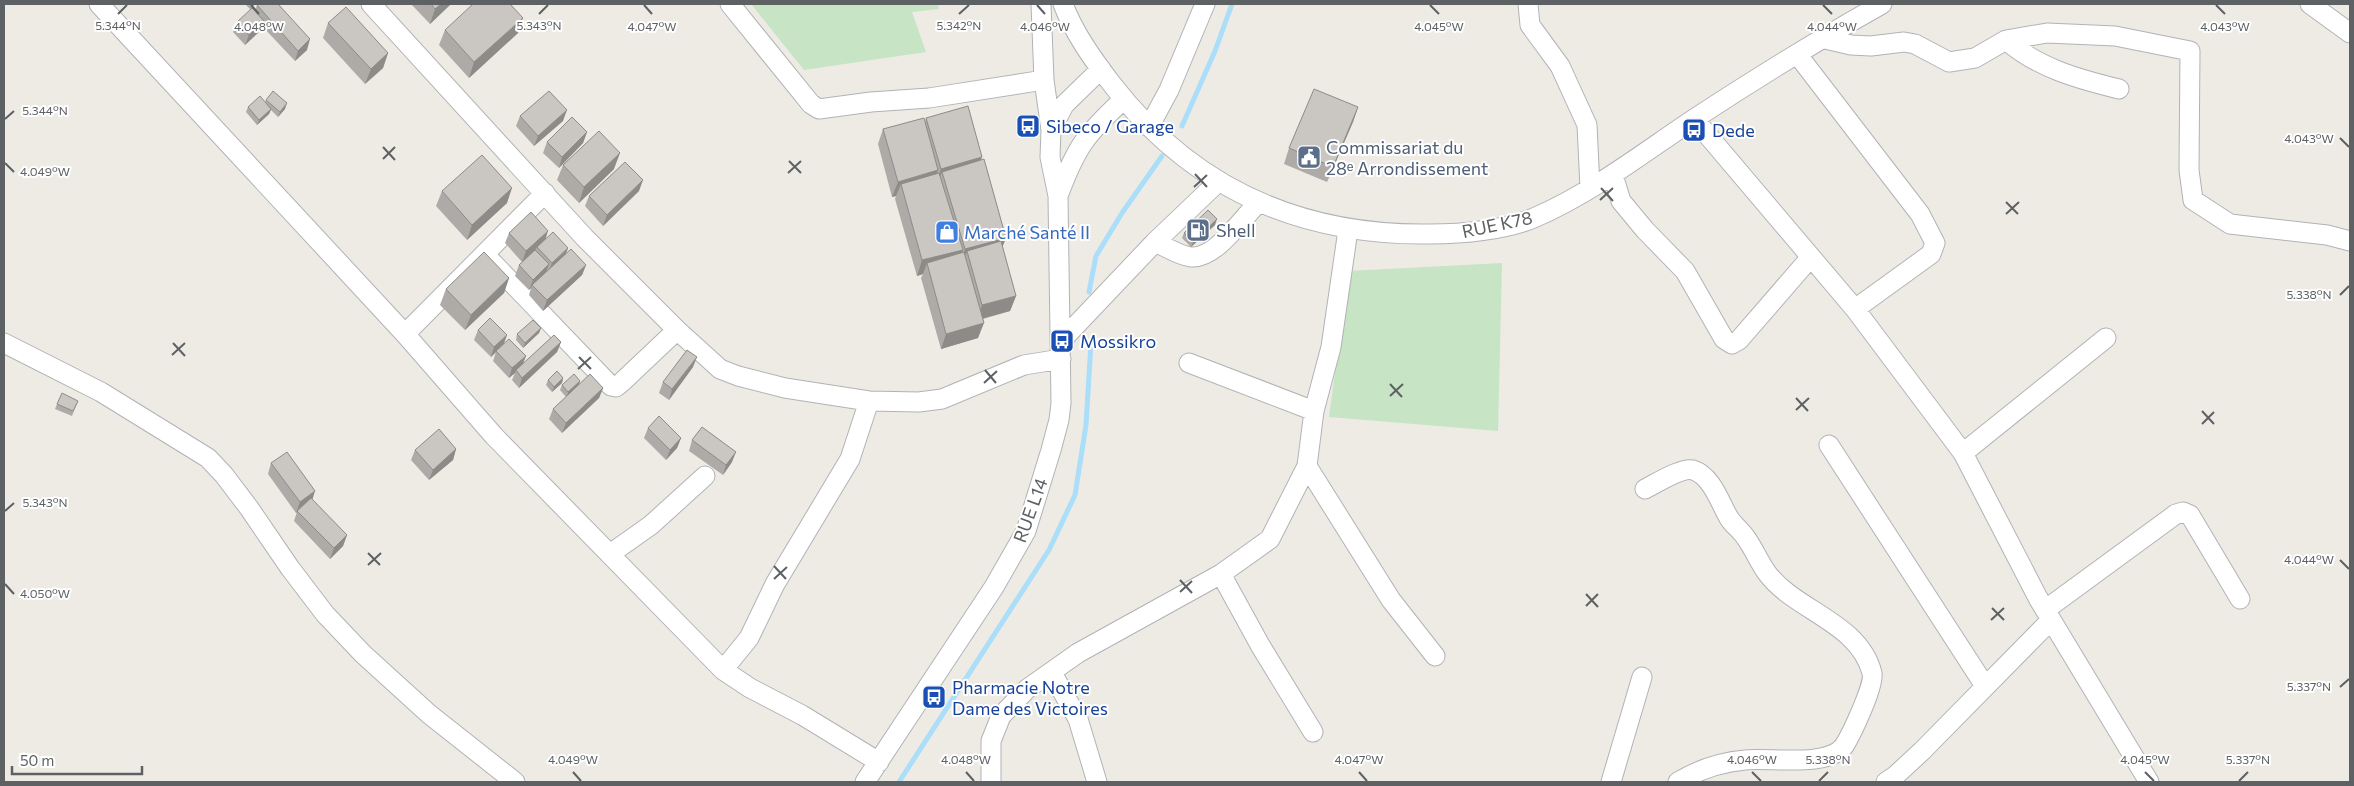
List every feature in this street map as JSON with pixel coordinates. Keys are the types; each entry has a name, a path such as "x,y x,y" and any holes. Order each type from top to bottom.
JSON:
{"street":[{"path":"99,4 405,334 494,436 723,670 750,688 802,714 879,762"},
{"path":"372,4 585,238 677,330 720,369 738,376 785,388 869,401 919,402 942,399 1061,350 1156,242 1219,181"},
{"path":"730,4 811,104 819,109 871,102 929,98 1044,80"},
{"path":"1041,4 1044,80 1051,130"},
{"name":"RUE K78","path":"1063,4 1076,33 1124,99 1149,127 1179,153 1219,181 1259,202 1288,214 1348,230 1416,234 1478,232 1534,218 1613,175 1694,119 1821,38 1882,4"},
{"path":"1149,127 1169,90 1205,4"},
{"path":"1528,4 1530,25 1560,66 1587,126 1590,188"},
{"path":"2310,4 2350,33"},
{"path":"1821,38 1851,45 1871,46 1904,42 1914,44 1949,62 1975,58 2006,40 2047,33 2115,36 2190,51 2189,170 2192,200 2230,224 2327,235 2350,240"},
{"path":"2006,40 2021,54 2072,78 2119,89"},
{"path":"1797,54 1920,214 1935,243 1930,254 1855,309"},
{"name":"RUE L14","path":"865,782 994,587 1026,531 1059,420 1061,350 1058,196 1050,157 1051,130 1064,105 1101,69"},
{"name":"RUE L14","path":"1058,196 1075,154 1085,138 1124,99"},
{"path":"1694,119 1855,309 1963,453 2048,615 2148,782"},
{"path":"1613,175 1621,201 1645,230 1685,271 1724,338 1732,344 1739,340 1810,258"},
{"path":"405,334 545,193"},
{"path":"1156,242 1190,257 1202,256 1222,242 1259,202"},
{"path":"991,782 991,741 1001,716 1027,689 1078,653 1221,574 1270,539 1307,466 1314,411 1331,347 1348,230"},
{"path":"485,254 612,386 616,387 622,382 677,330"},
{"path":"1963,453 2106,338"},
{"path":"4,343 102,392 208,458 224,475 249,508 290,568 325,614 363,654 429,714 515,782"},
{"path":"1189,362 1314,411"},
{"path":"723,670 749,638 775,584 850,459 869,401"},
{"path":"1829,445 1985,686"},
{"path":"1307,466 1391,600 1434,656"},
{"path":"1644,489 1684,470 1693,470 1706,479 1730,520 1745,536 1768,574 1783,588 1841,628 1866,657 1873,676 1860,715 1843,747 1834,755 1797,761 1746,759 1696,772 1678,782"},
{"path":"610,554 651,525 705,476"},
{"path":"1886,782 1896,776 1922,751 1985,686 2048,615 2176,514 2183,512 2190,515 2240,599"},
{"path":"1221,574 1260,645 1313,732"},
{"path":"1052,673 1078,719 1097,782"},
{"path":"1612,782 1642,677"}],"green space":[{"path":"751,4 938,4 939,9 912,12 926,52 804,70"},
{"path":"1502,263 1498,431 1329,417 1349,271"}],"building":[{"path":"278,4 310,39 298,51 257,5"},
{"path":"431,4 441,4 435,9"},
{"path":"473,4 510,4 523,18 474,62 445,30"},
{"path":"346,7 388,53 371,69 328,23"},
{"path":"252,8 264,21 249,35 237,22"},
{"path":"1314,89 1358,107 1333,167 1289,148"},
{"path":"273,91 287,103 280,112 266,100"},
{"path":"549,91 567,110 538,136 520,116"},
{"path":"260,96 271,109 259,120 248,107"},
{"path":"968,106 982,157 941,169 926,118"},
{"path":"572,117 587,132 562,157 547,142"},
{"path":"924,118 938,170 898,182 883,129"},
{"path":"599,131 620,153 584,187 563,165"},
{"path":"482,155 512,188 472,225 442,191"},
{"path":"984,159 1006,238 965,249 942,172"},
{"path":"625,162 643,180 607,215 589,196"},
{"path":"939,173 963,250 922,260 901,184"},
{"path":"1208,210 1217,219 1193,242 1184,233"},
{"path":"531,212 548,231 526,251 509,233"},
{"path":"553,232 568,248 552,263 537,247"},
{"path":"1001,241 1016,296 982,305 967,251"},
{"path":"571,249 586,265 547,300 532,285"},
{"path":"535,250 549,264 533,280 519,265"},
{"path":"484,252 509,278 471,315 446,289"},
{"path":"964,252 984,323 946,334 927,263"},
{"path":"490,318 507,335 494,347 478,330"},
{"path":"533,320 541,328 525,343 517,334"},
{"path":"554,335 561,342 522,378 516,370"},
{"path":"509,339 526,356 512,368 496,351"},
{"path":"687,350 697,357 672,389 663,382"},
{"path":"557,371 563,378 554,387 548,380"},
{"path":"574,374 580,381 568,392 562,385"},
{"path":"590,374 603,388 566,423 553,409"},
{"path":"62,393 78,401 73,411 57,404"},
{"path":"659,416 681,438 670,450 648,428"},
{"path":"702,427 736,452 726,465 692,440"},
{"path":"439,429 456,449 433,470 415,450"},
{"path":"287,452 315,491 300,502 271,463"},
{"path":"311,498 347,535 334,548 297,511"}],"waterway":[{"path":"1182,126 1215,51 1232,4"},
{"path":"1089,292 1096,256 1122,213 1162,156"},
{"path":"899,782 1049,550 1075,495 1086,425 1091,343"}],"place":[{"name":"Sibeco / Garage","path":"1028,126"},
{"name":"Dede","path":"1694,130"},
{"name":"Commissariat du 28ᵉ Arrondissement","path":"1309,157"},
{"name":"Shell","path":"1198,230"},
{"name":"Marché Santé II","path":"947,232"},
{"name":"Mossikro","path":"1062,341"},
{"name":"Pharmacie Notre Dame des Victoires","path":"934,697"}]}
